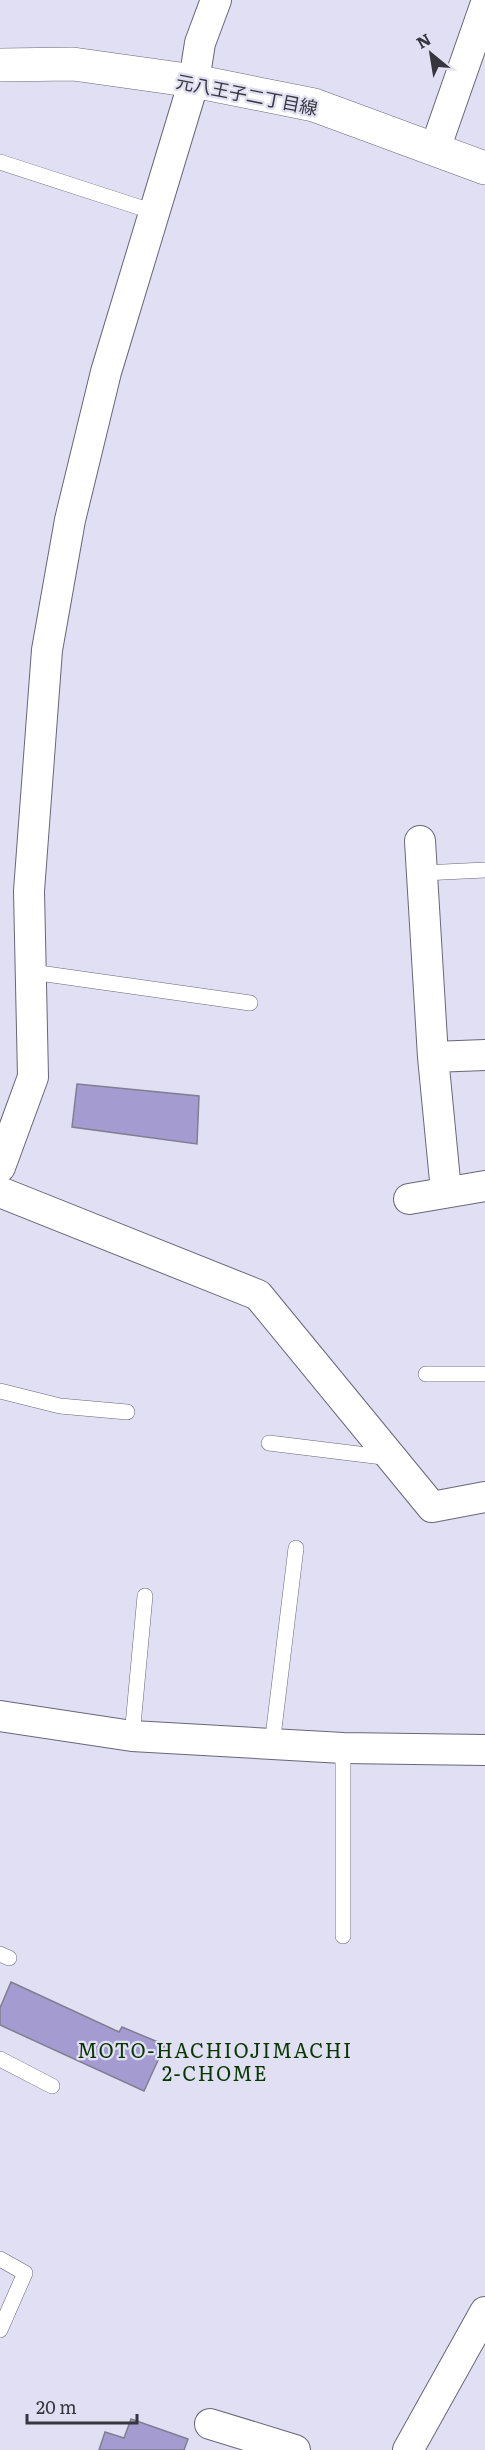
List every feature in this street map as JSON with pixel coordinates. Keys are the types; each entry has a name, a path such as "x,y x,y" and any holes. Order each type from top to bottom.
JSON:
{"street":[{"path":"0,1167 33,1077 29,891 47,650 70,520 106,372 194,81 200,43 216,0"},
{"path":"435,149 485,6"},
{"name":"元八王子二丁目線","path":"0,65 73,64 194,81 314,105 485,168"},
{"path":"420,841 433,1057 446,1191"},
{"path":"433,1057 485,1054"},
{"path":"409,1199 485,1186"},
{"path":"0,1191 258,1295 432,1507 485,1497"},
{"path":"0,1716 132,1736 343,1748 485,1750"},
{"path":"408,2450 485,2312"},
{"path":"210,2424 295,2450"}],"lane":[{"path":"0,162 154,212"},
{"path":"423,873 485,870"},
{"path":"32,972 250,1003"},
{"path":"426,1374 485,1374"},
{"path":"0,1391 60,1406 127,1412"},
{"path":"269,1443 392,1458"},
{"path":"273,1745 296,1548"},
{"path":"132,1736 145,1596"},
{"path":"343,1748 343,1936"},
{"path":"0,2059 52,2086"},
{"path":"0,2259 25,2273 0,2330"}],"building":[{"path":"77,1084 199,1096 197,1144 72,1127"},
{"path":"11,1982 119,2032 122,2027 165,2045 144,2091 0,2025 0,2008"},
{"path":"131,2419 188,2439 184,2450 99,2450 105,2432 124,2438"}],"district":[{"name":"MOTO-HACHIOJIMACHI 2-CHOME","path":"215,2060"}]}
